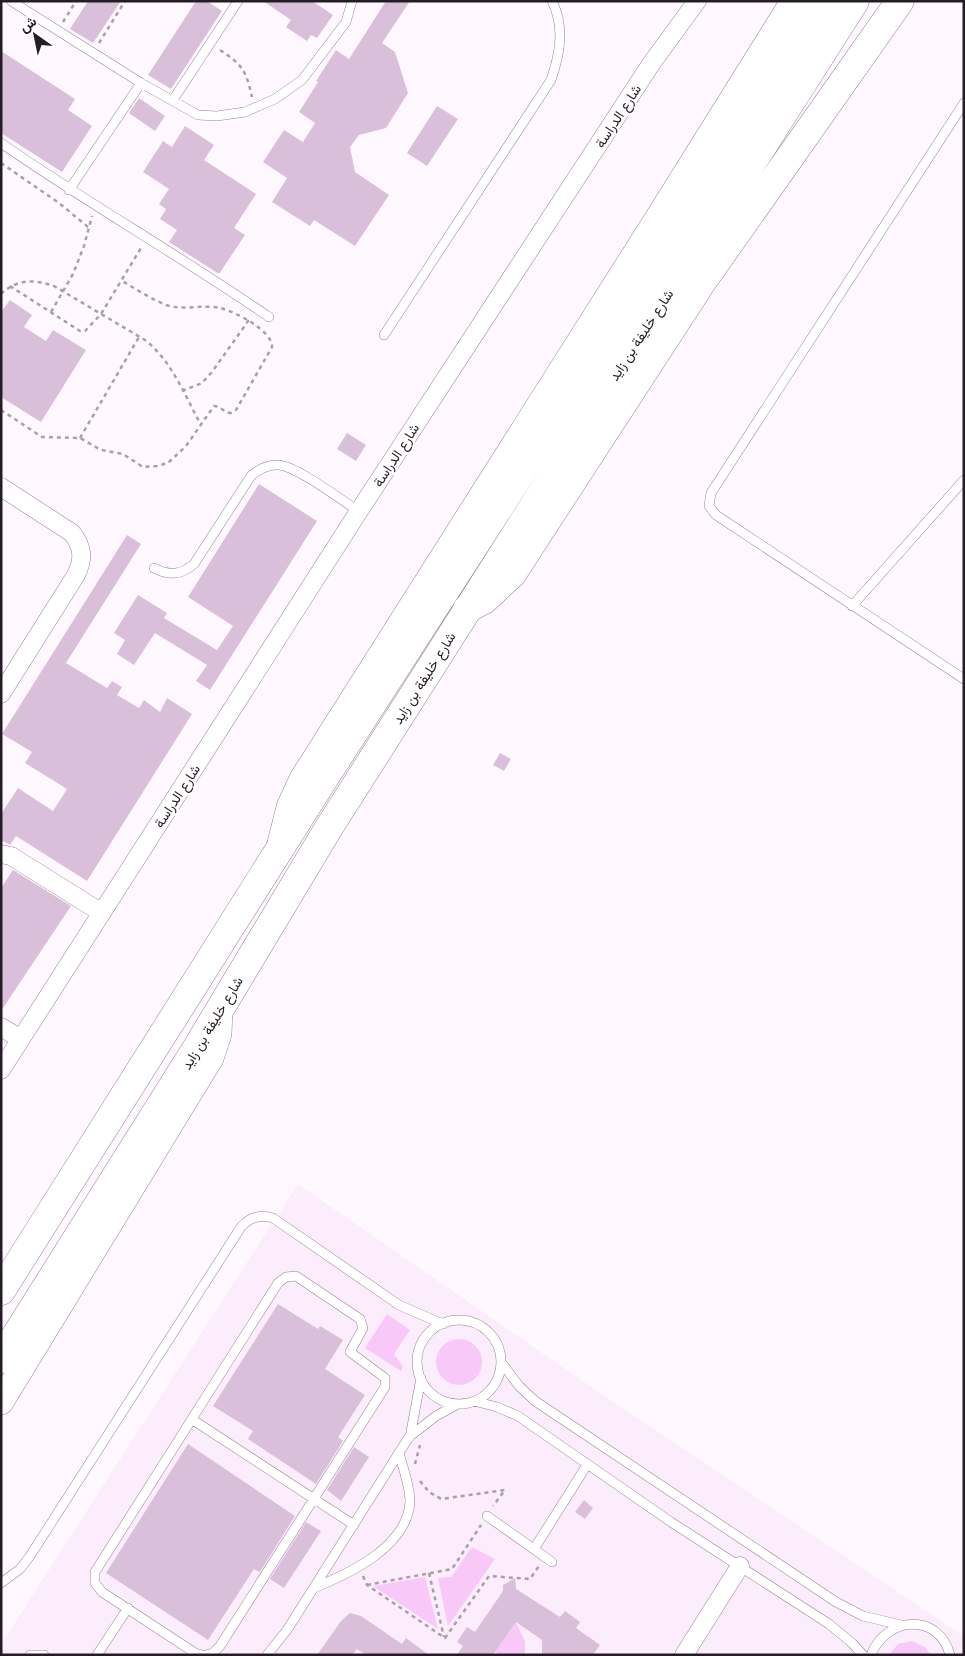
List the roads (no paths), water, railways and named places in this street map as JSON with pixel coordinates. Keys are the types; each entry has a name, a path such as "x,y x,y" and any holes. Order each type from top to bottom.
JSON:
{"main road":[{"path":"282,846 291,806 303,780 655,226 795,1"},
{"name":"شارع خليفة بن زايد","path":"1,1291 282,846 826,1"},
{"name":"شارع خليفة بن زايد","path":"1,1359 220,1009 328,829 855,1"},
{"path":"467,609 491,594 512,574 700,285 900,1"},
{"path":"1,1261 27,1225 38,1219 48,1218"}],"street":[{"name":"شارع الدراسة","path":"1,1070 359,511 656,56 697,1"},
{"path":"1,487 72,533 78,540 82,558 76,575 1,694"},
{"path":"1,854 11,856 102,913"},
{"path":"1,1402 211,1058 219,1034 220,1009"},
{"path":"1,1027 21,1039"},
{"path":"684,1655 740,1566"}],"lane":[{"path":"11,1 141,84 198,115 217,116 245,112 275,99 302,80 346,22 352,1"},
{"path":"173,100 238,1"},
{"path":"384,335 551,80 558,62 561,42 559,22 552,1"},
{"path":"69,190 141,84"},
{"path":"964,103 711,493 709,506 716,515 964,680"},
{"path":"1,143 69,190 148,236 270,317"},
{"path":"154,568 170,574 179,573 194,564 251,476 264,467 272,465 289,468 359,511"},
{"path":"852,606 964,480"},
{"path":"1,1583 20,1569 30,1556 241,1227 252,1218 266,1216 273,1218 399,1305 443,1324"},
{"path":"286,1276 301,1278 360,1319 363,1328 350,1352 381,1373 386,1382 382,1392 220,1646 213,1653 204,1655 196,1653 98,1588 94,1578 95,1572 193,1420 278,1283 286,1276"},
{"path":"267,1655 277,1645 410,1437 436,1416 458,1404 474,1401 483,1396 494,1385 500,1372 501,1362 496,1342 482,1327 463,1320 443,1324 426,1337 420,1347 418,1357 421,1378 410,1437"},
{"path":"501,1362 534,1401 836,1602 863,1616 901,1625 912,1624 934,1631 950,1653"},
{"path":"421,1378 436,1396 458,1404"},
{"path":"474,1401 518,1416 670,1522 829,1624 863,1655"},
{"path":"193,1420 354,1525"},
{"path":"314,1588 360,1567 393,1539 408,1513 409,1491 399,1453"},
{"path":"534,1549 587,1465"},
{"path":"487,1516 549,1559"},
{"path":"98,1655 128,1608"},
{"path":"871,1655 882,1636 901,1625"},
{"path":"274,1655 277,1645"},
{"path":"30,1655 44,1655"}]}
